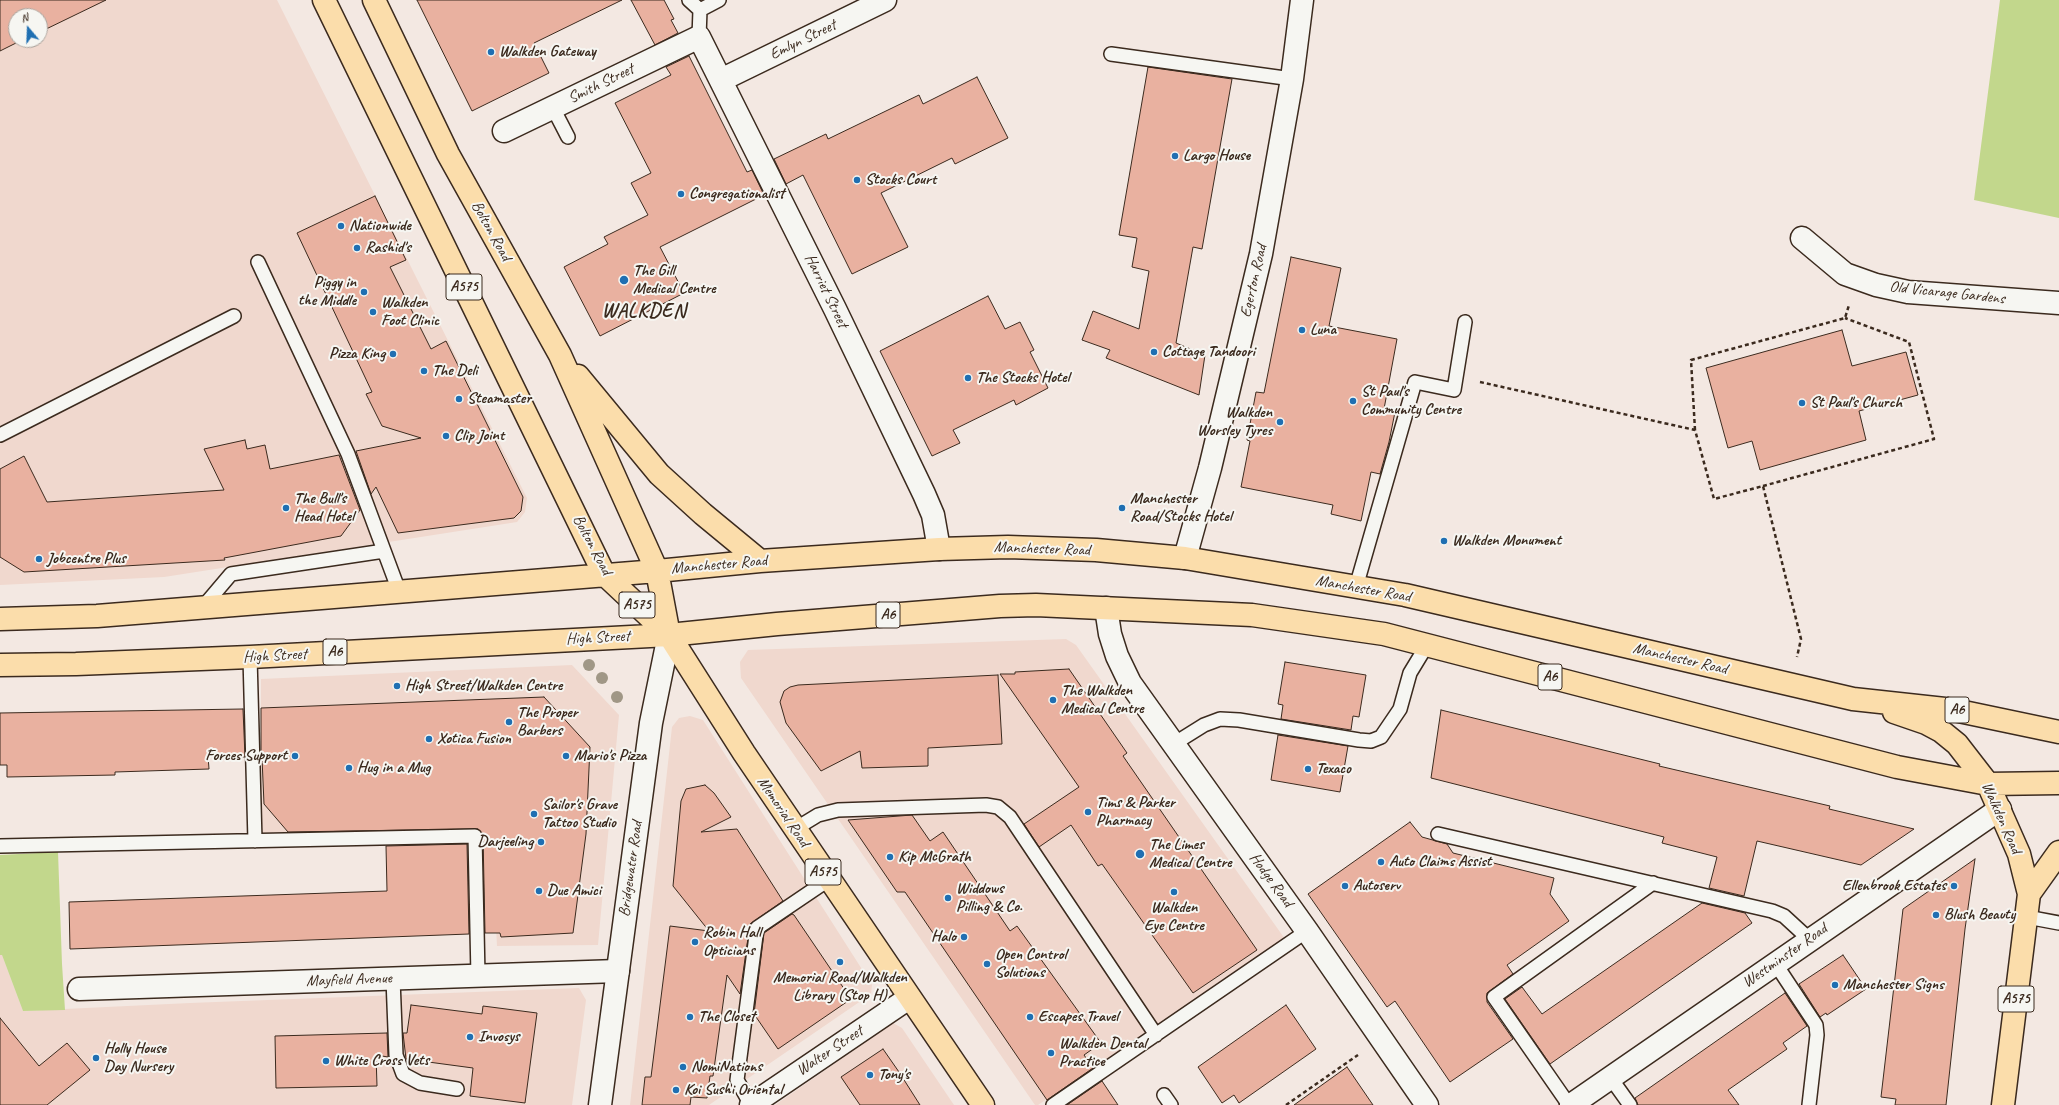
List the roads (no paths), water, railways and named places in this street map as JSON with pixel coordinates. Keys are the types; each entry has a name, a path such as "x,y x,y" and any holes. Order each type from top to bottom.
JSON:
{"main road":[{"name":"Bolton Road","path":"324,0 604,574 669,635"},
{"name":"Bolton Road","path":"374,0 448,154 560,354 657,571 669,635"},
{"name":"A575","path":"560,354 658,474 702,514 760,561"},
{"name":"Manchester Road","path":"657,571 760,561 939,549 1008,547 1096,550 1185,558 1405,596 1853,699 1954,710 2059,732"},
{"name":"A6","path":"0,619 97,616 604,574 657,571"},
{"name":"A6","path":"669,635 784,623 1000,606 1036,605 1252,615 1384,634 1897,767 1988,784 2059,783"},
{"name":"High Street","path":"0,666 250,657 669,635"},
{"name":"Memorial Road","path":"669,635 736,742 828,880 983,1105"},
{"name":"Walkden Road","path":"1853,699 1926,723 1941,731 1957,744 1988,784 2019,854 2030,894 2003,1105"},
{"name":"Walkden Road","path":"2030,894 2059,852"}],"street":[{"name":"Emlyn Street","path":"721,80 861,5 885,0"},
{"name":"Egerton Road","path":"1185,558 1208,476 1261,254 1292,79 1302,0"},
{"name":"Harriet Street","path":"699,37 835,308 924,494 933,515 939,549"},
{"name":"Smith Street","path":"504,131 699,37"},
{"name":"Old Vicarage Gardens","path":"1802,238 1845,274 1876,285 1908,292 2059,303"},
{"name":"Hodge Road","path":"1106,608 1113,641 1130,683 1172,745 1307,931 1427,1105"},
{"name":"Bridgewater Road","path":"600,1105 651,723 669,635"},
{"name":"Westminster Road","path":"1570,1105 1809,939 2000,809"},
{"name":"Mayfield Avenue","path":"79,989 618,971"},
{"name":"Walter Street","path":"756,1104 909,998"}],"lane":[{"path":"689,0 700,10 699,37"},
{"path":"700,10 720,0"},
{"path":"1111,54 1292,79"},
{"path":"554,108 568,137"},
{"path":"258,262 348,454 399,591"},
{"path":"0,435 234,316"},
{"path":"1356,587 1415,382 1454,390 1465,322"},
{"path":"203,607 231,574 384,551"},
{"path":"1172,745 1204,725 1220,719 1239,720 1359,740 1382,738 1400,709 1410,673 1427,645"},
{"path":"250,657 255,841"},
{"path":"795,829 818,815 838,810 986,805 998,807 1010,817 1156,1035"},
{"path":"1438,834 1772,910 1784,916 1809,939"},
{"path":"0,846 475,836 478,976"},
{"path":"756,1104 737,1080 757,928 828,880"},
{"path":"1570,1105 1494,997 1653,883"},
{"path":"2027,917 2059,923"},
{"path":"1053,1105 1307,931"},
{"path":"1775,963 1816,1025 1817,1035 1809,1105"},
{"path":"393,979 396,1055 403,1074 420,1084 457,1089"},
{"path":"1610,1077 1630,1105"}],"place":[{"name":"Walkden Gateway","path":"491,52"},
{"name":"Largo House","path":"1175,156"},
{"name":"Stocks Court","path":"857,180"},
{"name":"Congregationalist","path":"681,194"},
{"name":"Nationwide","path":"341,226"},
{"name":"Rashid's","path":"357,248"},
{"name":"The Gill Medical Centre","path":"624,280"},
{"name":"Piggy in the Middle","path":"364,292"},
{"name":"Walkden Foot Clinic","path":"373,312"},
{"name":"Luna","path":"1302,330"},
{"name":"Cottage Tandoori","path":"1154,352"},
{"name":"Pizza King","path":"393,354"},
{"name":"The Deli","path":"424,371"},
{"name":"The Stocks Hotel","path":"968,378"},
{"name":"Steamaster","path":"459,399"},
{"name":"St Paul's Community Centre","path":"1353,401"},
{"name":"St Paul's Church","path":"1802,403"},
{"name":"Walkden Worsley Tyres","path":"1280,422"},
{"name":"Clip Joint","path":"446,436"},
{"name":"The Bull's Head Hotel","path":"286,508"},
{"name":"Manchester Road/Stocks Hotel","path":"1122,508"},
{"name":"Walkden Monument","path":"1444,541"},
{"name":"Jobcentre Plus","path":"39,559"},
{"name":"High Street/Walkden Centre","path":"397,686"},
{"name":"The Walkden Medical Centre","path":"1053,700"},
{"name":"The Proper Barbers","path":"509,722"},
{"name":"Xotica Fusion","path":"429,739"},
{"name":"Forces Support","path":"295,756"},
{"name":"Mario's Pizza","path":"566,756"},
{"name":"Hug in a Mug","path":"349,768"},
{"name":"Texaco","path":"1308,769"},
{"name":"Tims & Parker Pharmacy","path":"1088,812"},
{"name":"Sailor's Grave Tattoo Studio","path":"534,814"},
{"name":"Darjeeling","path":"541,842"},
{"name":"The Limes Medical Centre","path":"1140,854"},
{"name":"Kip McGrath","path":"890,857"},
{"name":"Auto Claims Assist","path":"1381,862"},
{"name":"Autoserv","path":"1345,886"},
{"name":"Ellenbrook Estates","path":"1954,886"},
{"name":"Due Amici","path":"539,891"},
{"name":"Walkden Eye Centre","path":"1174,892"},
{"name":"Widdows Pilling & Co.","path":"948,898"},
{"name":"Blush Beauty","path":"1936,915"},
{"name":"Halo","path":"964,937"},
{"name":"Robin Hall Opticians","path":"695,942"},
{"name":"Memorial Road/Walkden Library (Stop H)","path":"840,962"},
{"name":"Open Control Solutions","path":"987,964"},
{"name":"Manchester Signs","path":"1835,985"},
{"name":"The Closet","path":"690,1017"},
{"name":"Escapes Travel","path":"1030,1017"},
{"name":"Invosys","path":"470,1037"},
{"name":"Walkden Dental Practice","path":"1051,1053"},
{"name":"Holly House Day Nursery","path":"96,1058"},
{"name":"White Cross Vets","path":"326,1061"},
{"name":"NomiNations","path":"683,1067"},
{"name":"Tony's","path":"870,1075"},
{"name":"Koi Sushi Oriental","path":"676,1090"}],"district":[{"name":"WALKDEN","path":"644,312"}]}
